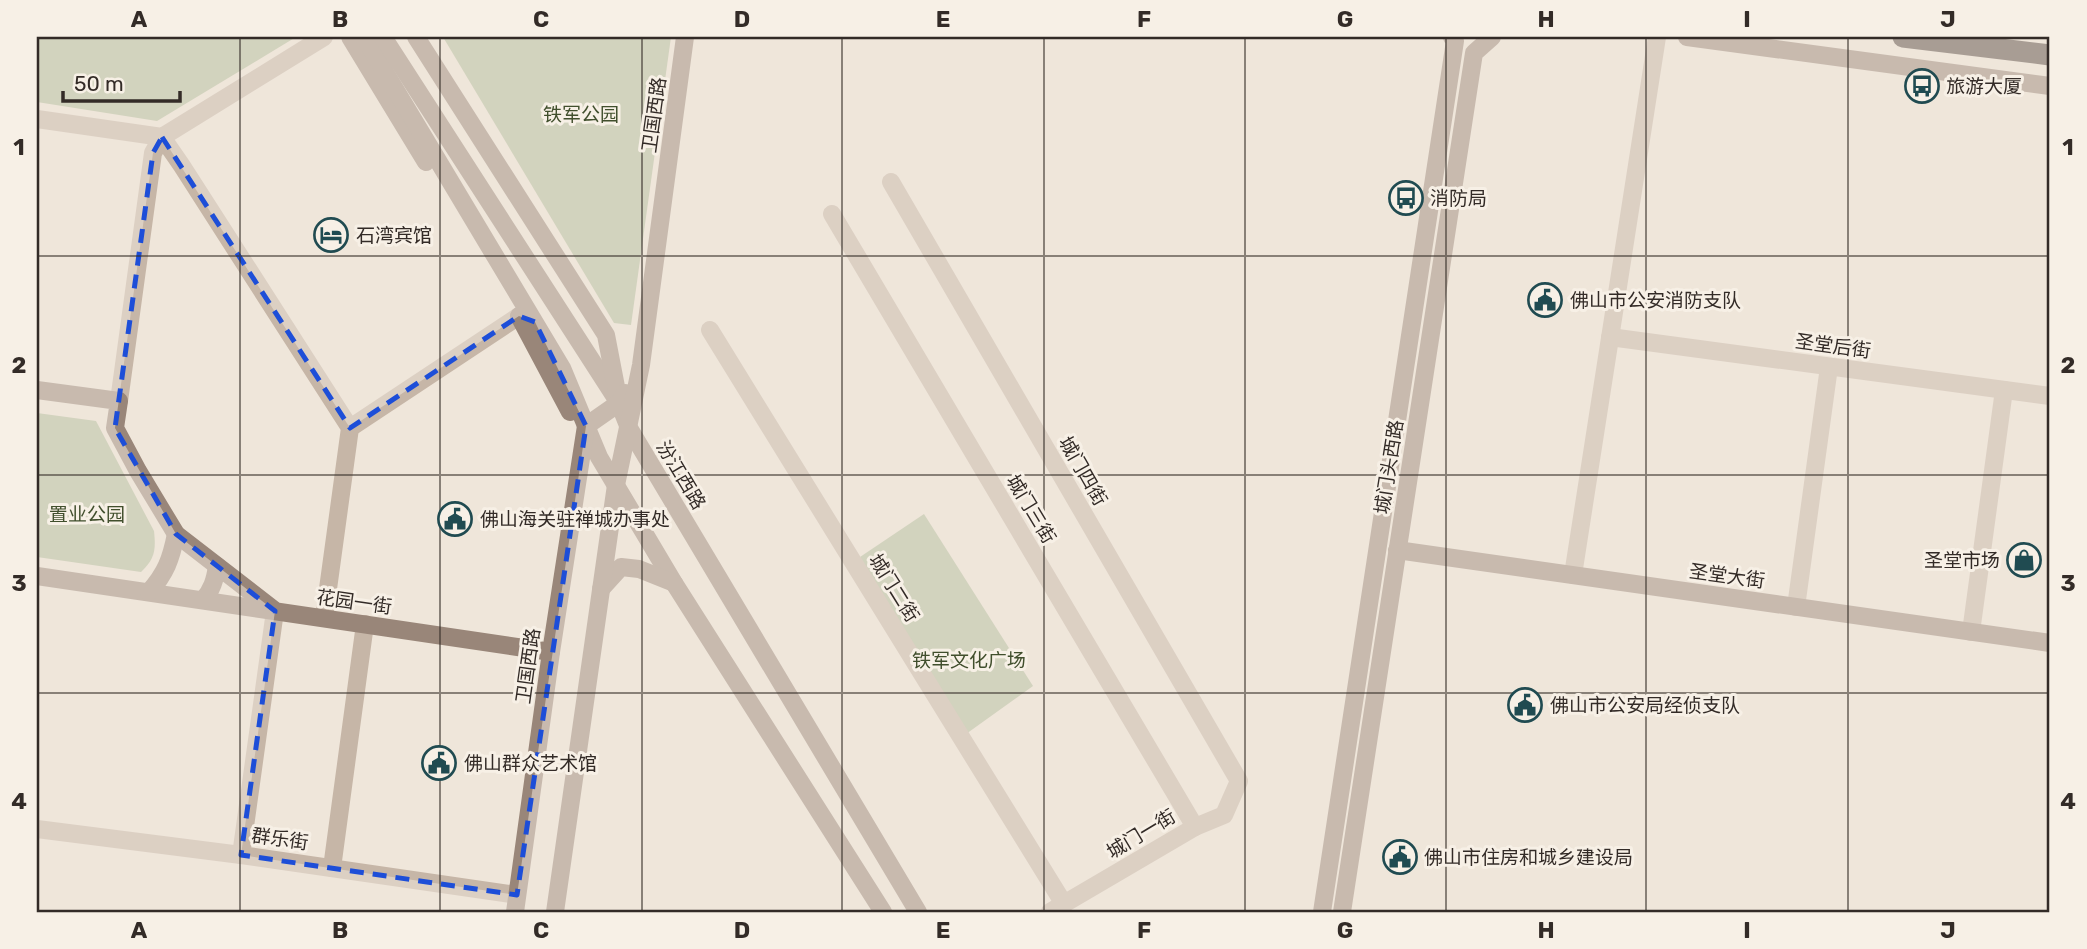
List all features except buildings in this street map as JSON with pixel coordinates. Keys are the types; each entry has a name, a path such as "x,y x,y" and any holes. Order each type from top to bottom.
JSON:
{"highway":[{"path":"1903,37 2050,55"}],"main road":[{"path":"349,37 527,319 562,368 599,457 674,583 883,912"},
{"path":"364,37 393,68"},
{"path":"383,37 393,68 527,319 570,412 581,458"},
{"path":"415,37 606,335 619,403"},
{"name":"卫国西路","path":"629,428 641,365 685,37"},
{"name":"城门头西路","path":"1322,912 1455,41 1452,37"},
{"name":"城门头西路","path":"1342,912 1474,53 1492,37"},
{"path":"1686,37 2050,86"},
{"name":"汾江西路","path":"393,68 460,156 619,403 629,428 918,912"},
{"path":"460,156 499,169"},
{"path":"493,207 499,169"},
{"path":"586,426 619,403 641,365"},
{"path":"37,390 119,401"},
{"name":"花园一街","path":"119,401 115,428 176,534 275,611 551,652"},
{"name":"卫国西路","path":"516,904 586,426"},
{"path":"555,912 616,485 629,428"},
{"path":"149,592 163,577 176,534"},
{"name":"圣堂大街","path":"1397,550 2050,643"},
{"path":"203,600 210,592 217,566"},
{"path":"601,589 621,566 639,569 674,583"},
{"path":"37,576 275,611"}],"street":[{"path":"119,401 153,153 162,137 324,37"},
{"path":"1573,575 1657,37"},
{"path":"37,119 162,137 350,428 324,618"},
{"name":"城门四街","path":"891,181 1239,781"},
{"name":"城门三街","path":"832,214 1195,827"},
{"path":"350,428 527,319"},
{"name":"城门二街","path":"710,330 1057,908"},
{"name":"圣堂后街","path":"1610,337 2050,396"},
{"path":"1796,607 1829,366"},
{"path":"1971,632 2004,390"},
{"path":"241,855 275,611"},
{"path":"331,868 365,624"},
{"name":"城门一街","path":"1057,908 1195,827 1224,815 1239,781"},
{"name":"群乐街","path":"37,829 331,868 516,904"}],"highlighted area":[{"path":"162,137 350,428 519,316 535,322 586,426 517,895 241,855 275,611 176,534 115,428 153,153"}],"green space":[{"path":"37,37 296,37 157,121 37,102"},
{"name":"铁军公园","path":"443,37 671,37 631,325 614,323"},
{"name":"置业公园","path":"37,413 96,421 154,531 154,554 141,572 37,557"},
{"name":"铁军文化广场","path":"924,514 1033,686 966,734 860,557"}],"place":[{"name":"旅游大厦","path":"1922,86"},
{"name":"消防局","path":"1406,198"},
{"name":"石湾宾馆","path":"331,235"},
{"name":"佛山市公安消防支队","path":"1545,300"},
{"name":"佛山海关驻禅城办事处","path":"455,519"},
{"name":"圣堂市场","path":"2024,560"},
{"name":"佛山市公安局经侦支队","path":"1525,705"},
{"name":"佛山群众艺术馆","path":"439,763"},
{"name":"佛山市住房和城乡建设局","path":"1400,857"}]}
